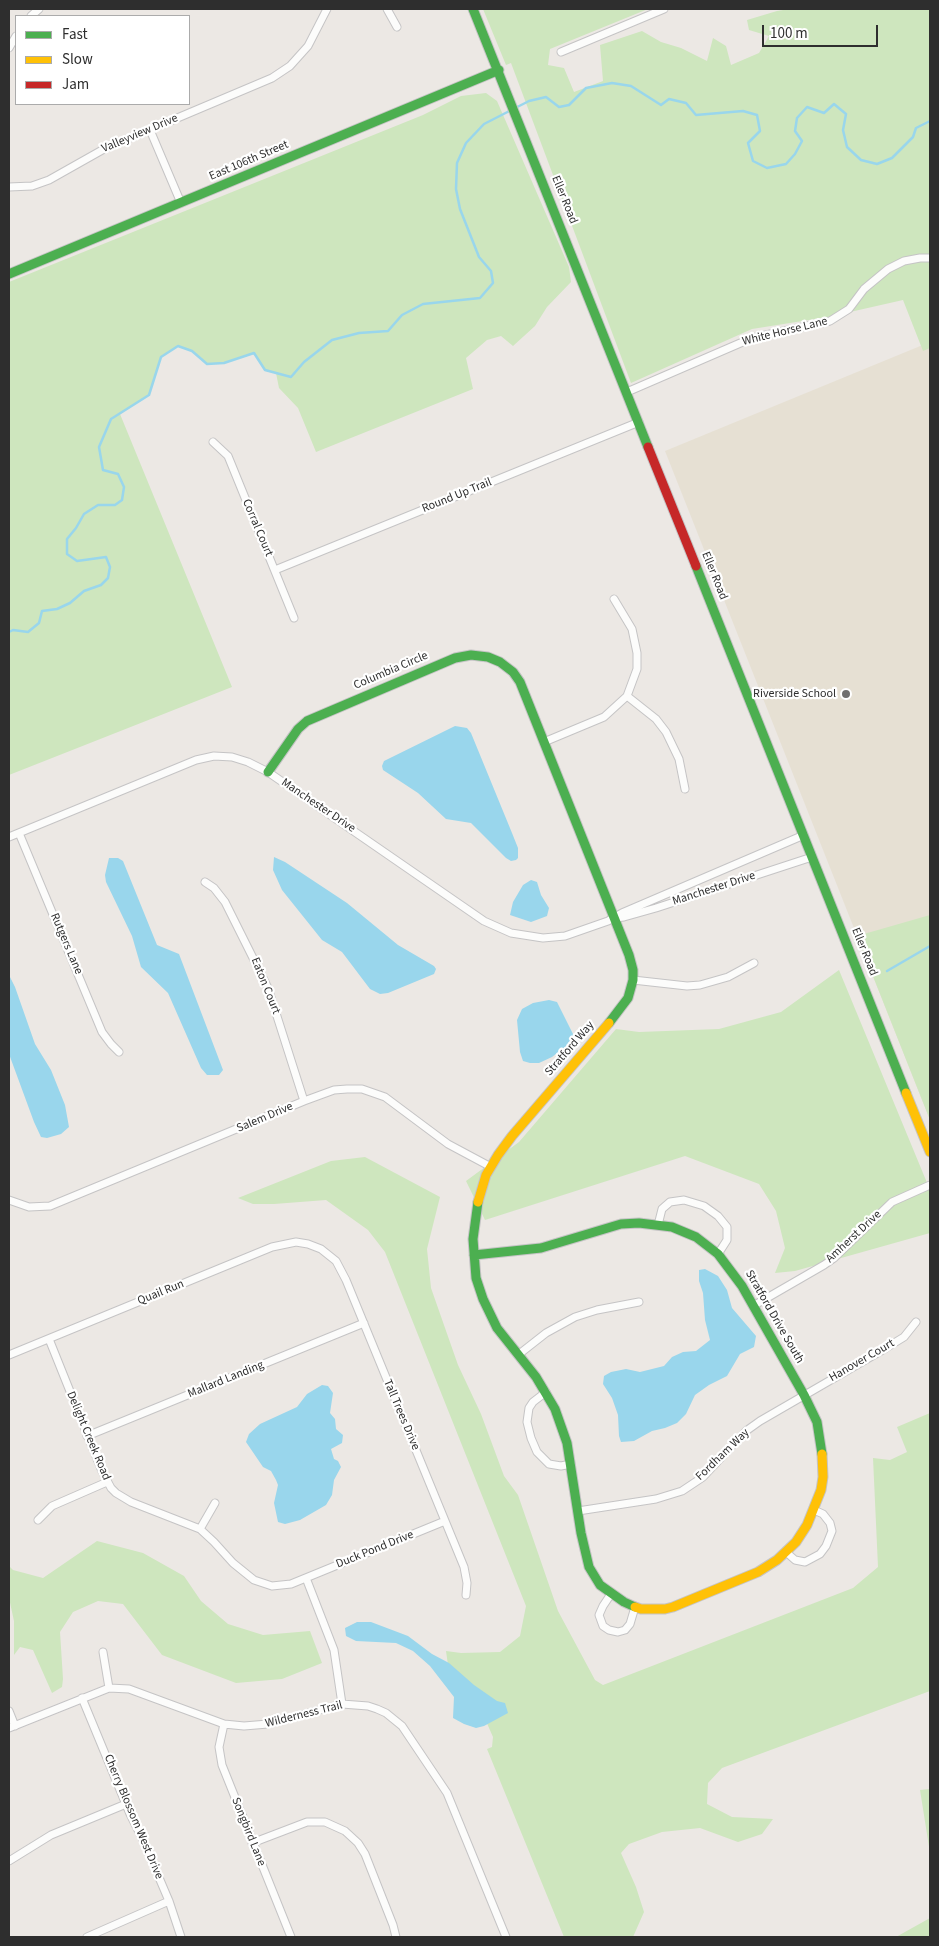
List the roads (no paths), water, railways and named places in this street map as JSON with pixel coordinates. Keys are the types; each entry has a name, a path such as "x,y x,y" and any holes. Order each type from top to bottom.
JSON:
{"street":[{"name":"Valleyview Drive","path":"9,187 32,186 49,180 104,149 272,78 290,66 308,46 327,9"},
{"path":"387,9 397,27"},
{"name":"Eller Road","path":"473,9 930,1152"},
{"path":"561,52 664,9"},
{"name":"East 106th Street","path":"9,274 498,70"},
{"path":"150,130 181,202"},
{"name":"White Horse Lane","path":"627,392 752,338 830,321 848,309 864,289 888,269 904,262 920,258 930,258"},
{"name":"Round Up Trail","path":"275,570 639,422"},
{"name":"Corral Court","path":"214,442 228,456 294,618"},
{"path":"544,742 604,717 627,696 637,668 636,646 632,629 614,599"},
{"name":"Columbia Circle","path":"268,772 298,729 307,721 455,658 471,655 488,657 500,662 513,672 520,682 529,704"},
{"path":"627,696 656,719 666,732 679,759 685,789"},
{"name":"Stratford Way","path":"529,704 629,955 633,970 633,980 628,998 622,1008 512,1136 491,1167 481,1189 477,1205 473,1239 476,1278 487,1309 497,1328 546,1392 555,1409 564,1432 571,1464 589,1567 600,1585 611,1594"},
{"name":"Manchester Drive","path":"9,837 196,760 214,756 232,757 248,762 268,772 484,921 511,934 532,937 555,937 576,933 614,918 804,835"},
{"name":"Rutgers Lane","path":"19,832 102,1032 119,1052"},
{"name":"Manchester Drive","path":"614,918 624,918 812,857"},
{"name":"Eaton Court","path":"205,882 214,888 225,902 268,988 304,1101"},
{"path":"633,980 686,986 700,985 728,977 754,963"},
{"name":"Salem Drive","path":"9,1200 29,1207 43,1207 62,1201 304,1101 340,1089 362,1089 385,1097 448,1144 491,1167"},
{"name":"Amherst Drive","path":"753,1306 829,1262 892,1202 930,1185"},
{"path":"658,1225 662,1209 670,1202 684,1200 704,1206 718,1216 727,1227 727,1240 718,1254"},
{"name":"Stratford Drive South","path":"474,1255 541,1248 621,1224 639,1223 672,1227 696,1237 718,1254 738,1278 804,1395 817,1422 822,1444 823,1477 814,1510 802,1533 786,1552 769,1566 758,1572 693,1600 664,1609 653,1610 635,1607"},
{"name":"Quail Run","path":"9,1356 272,1247 296,1242 315,1246"},
{"name":"Tall Trees Drive","path":"315,1246 330,1254 341,1269 464,1567 467,1583 466,1595"},
{"path":"518,1355 546,1333 575,1317 597,1310 638,1302"},
{"name":"Hanover Court","path":"804,1395 904,1337 916,1322"},
{"name":"Mallard Landing","path":"87,1436 364,1323"},
{"name":"Delight Creek Road","path":"48,1339 107,1482 116,1493 131,1502 200,1529 240,1569 259,1583 280,1586 306,1578"},
{"path":"546,1392 533,1402 529,1408 527,1422 531,1438 537,1452 549,1464 561,1466 571,1464"},
{"name":"Fordham Way","path":"578,1510 656,1498 682,1491 703,1477 746,1431 804,1395"},
{"path":"38,1520 52,1506 107,1482"},
{"path":"200,1529 214,1503"},
{"path":"786,1552 795,1560 805,1562 820,1554 826,1546 832,1531 830,1524 823,1514 814,1510"},
{"name":"Duck Pond Drive","path":"306,1578 445,1521"},
{"path":"306,1578 334,1650 342,1704"},
{"path":"611,1594 635,1607 630,1624 625,1630 618,1632 603,1626 599,1615 611,1594"},
{"path":"103,1652 109,1688"},
{"name":"Wilderness Trail","path":"12,1727 109,1688 130,1689 224,1724 244,1726 268,1724 342,1704 368,1706 377,1709 396,1720 408,1734 450,1800 506,1937"},
{"name":"Cherry Blossom West Drive","path":"82,1698 169,1901 181,1937"},
{"path":"9,1711 12,1727"},
{"name":"Songbird Lane","path":"224,1724 219,1747 222,1765 291,1937"},
{"path":"9,1861 51,1835 126,1804"},
{"path":"252,1843 307,1822 325,1822 345,1831 358,1843 365,1854 396,1937"},
{"path":"87,1937 169,1901"}],"water":[{"path":"455,726 467,728 471,733 518,848 518,858 516,860 511,861 506,858 471,823 446,819 418,793 383,770 384,761"},
{"path":"274,857 285,862 347,903 398,945 434,966 436,969 434,974 388,993 380,994 370,989 342,952 322,940 282,890 273,870"},
{"path":"109,858 118,858 123,861 157,945 179,954 223,1070 219,1075 207,1075 201,1068 168,993 141,967 132,936 106,882 105,875"},
{"path":"531,880 537,882 541,895 549,908 547,916 531,922 510,915 513,902 523,885"},
{"path":"9,975 35,1044 51,1070 65,1105 69,1127 61,1134 47,1138 41,1137 34,1122 9,1054"},
{"path":"549,1000 557,1002 574,1036 573,1041 552,1057 539,1063 523,1061 520,1052 517,1020 522,1009 533,1003"},
{"path":"705,1269 718,1276 727,1290 732,1308 756,1336 754,1347 740,1354 727,1376 695,1395 686,1414 677,1423 652,1431 634,1441 621,1442 618,1415 612,1398 603,1384 604,1376 611,1372 626,1369 640,1372 664,1366 672,1357 683,1352 696,1351 710,1340 705,1320 703,1293 699,1281 699,1270"},
{"path":"322,1385 328,1386 333,1393 330,1413 335,1419 336,1429 343,1435 342,1443 331,1449 334,1459 338,1461 341,1467 334,1480 332,1495 326,1505 300,1520 285,1524 278,1522 274,1503 278,1485 276,1480 271,1471 263,1467 246,1442 249,1434 260,1424 297,1407 307,1394"},
{"path":"357,1622 371,1622 408,1636 432,1654 449,1663 474,1685 497,1701 505,1703 508,1713 484,1726 476,1728 453,1718 454,1697 430,1666 413,1651 396,1643 356,1641 346,1636 345,1628"}],"waterway":[{"path":"9,632 13,630 28,632 39,623 42,611 57,609 70,603 84,591 101,585 108,578 110,567 106,557 77,561 67,554 67,539 84,514 98,505 115,505 122,500 124,487 118,474 103,470 99,447 111,419 149,395 161,357 178,346 192,351 207,364 224,363 254,353 265,370 291,377 304,362 332,340 359,333 388,331 402,315 423,304 480,298 493,283 491,271 479,257 460,209 456,189 457,163 466,143 484,124 529,101 546,97 559,107 569,105 586,88 612,83 631,86 661,105 669,99 686,103 696,115 743,111 757,115 760,131 748,143 753,161 767,168 786,164 795,154 802,141 795,131 797,118 807,107 824,113 834,104 846,114 843,130 847,147 861,160 877,164 892,158 913,137 916,128 930,121"},
{"path":"887,971 930,946"}],"place":[{"name":"Riverside School","path":"846,694"}]}
